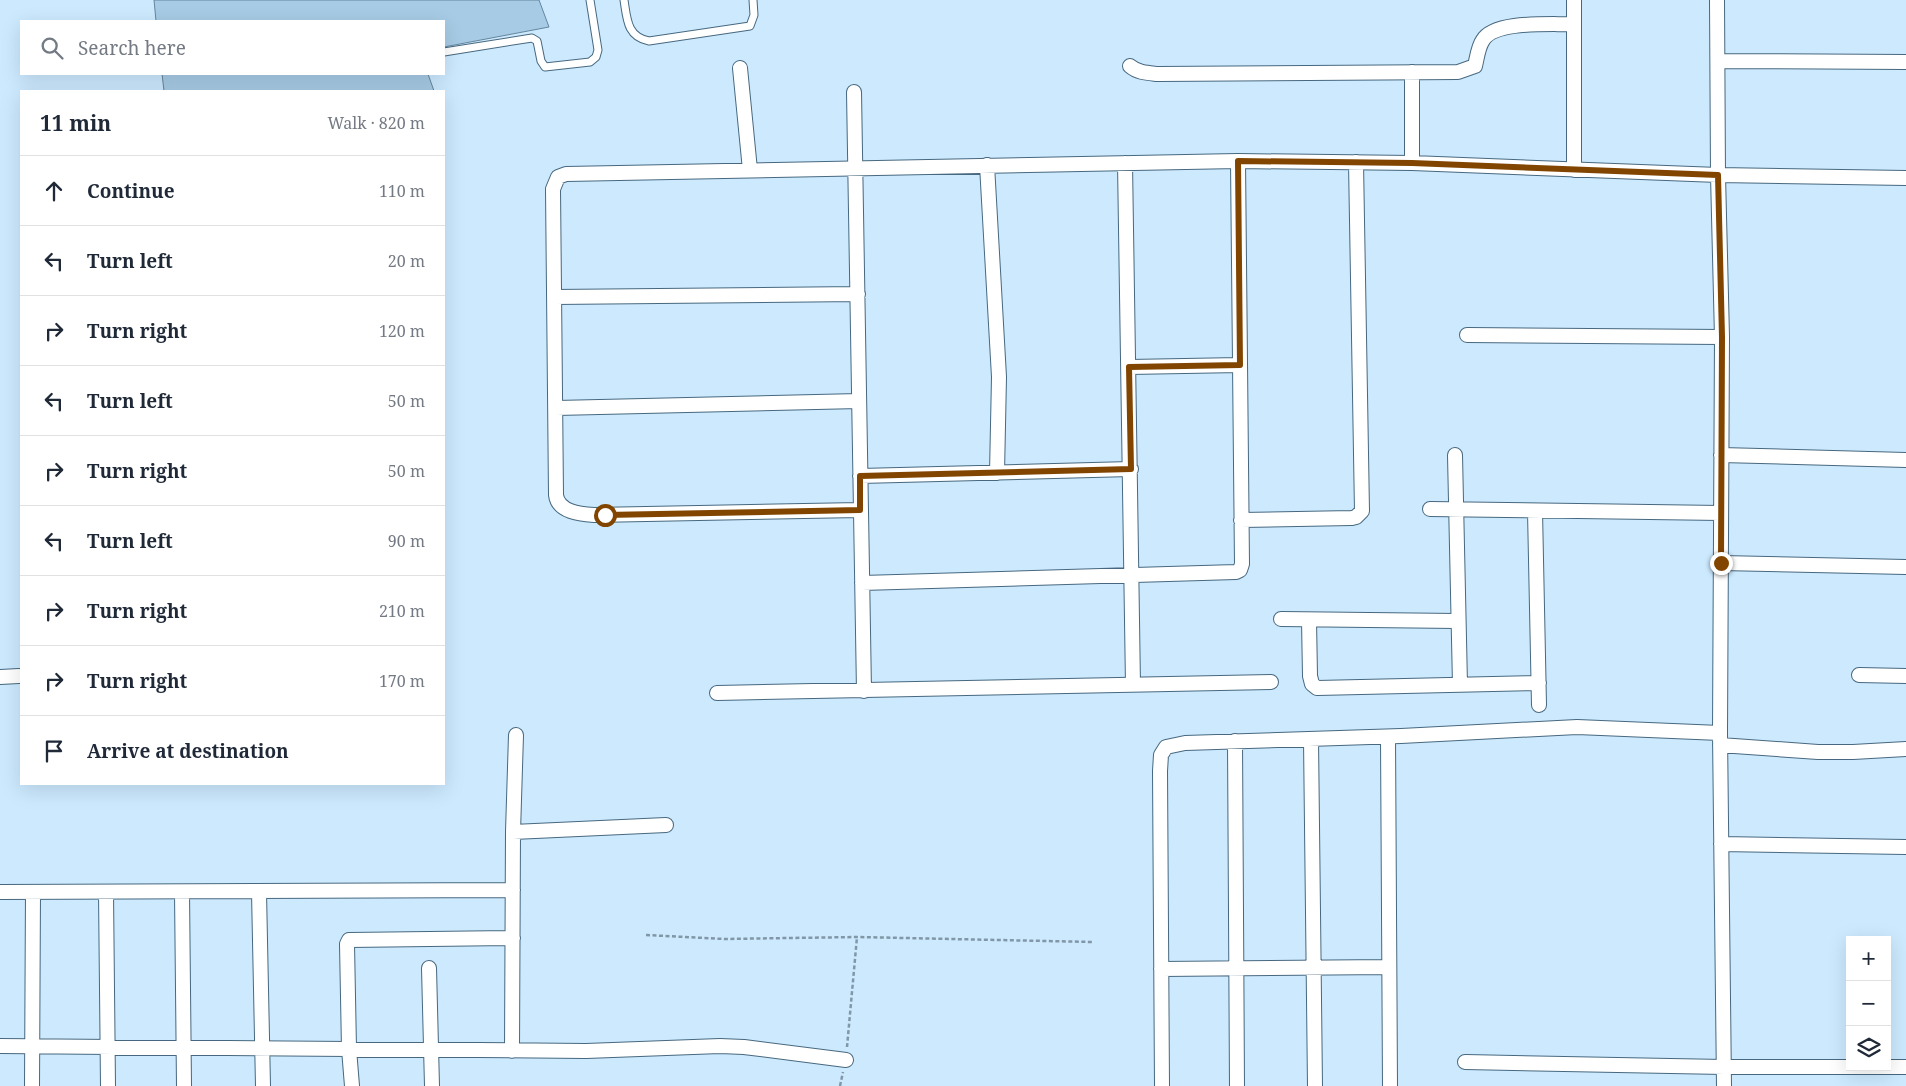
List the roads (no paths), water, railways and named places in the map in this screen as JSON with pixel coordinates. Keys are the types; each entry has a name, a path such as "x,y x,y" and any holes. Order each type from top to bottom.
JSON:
{"street":[{"path":"1574,0 1574,170"},
{"path":"1717,0 1718,175 1722,337 1720,739 1724,1086"},
{"path":"1130,66 1134,70 1143,73 1158,74 1458,72 1475,66 1483,40 1490,32 1501,28 1574,24"},
{"path":"1718,61 1906,62"},
{"path":"740,68 750,170"},
{"path":"1412,72 1412,163"},
{"path":"854,92 864,690"},
{"path":"860,510 594,516 565,508 557,500 553,189 558,177 566,174 1238,161 1412,163 1718,175 1906,178"},
{"path":"862,583 1238,572 1242,564 1238,161"},
{"path":"1125,162 1134,685"},
{"path":"1241,520 1352,518 1362,511 1356,162"},
{"path":"987,165 999,377 997,473"},
{"path":"554,297 858,294"},
{"path":"1467,336 1722,337"},
{"path":"1129,367 1240,365"},
{"path":"556,408 859,401"},
{"path":"1455,455 1457,621 1460,685"},
{"path":"1721,455 1906,460"},
{"path":"860,476 1131,469"},
{"path":"1430,509 1721,513"},
{"path":"1535,511 1539,705"},
{"path":"1721,563 1906,567"},
{"path":"1281,619 1457,621"},
{"path":"1309,620 1310,676 1312,684 1316,687 1538,683"},
{"path":"1859,675 1906,676"},
{"path":"0,677 19,676"},
{"path":"717,693 1270,682"},
{"path":"1162,1086 1161,755 1166,747 1173,744 1577,727 1720,739 1818,752 1906,749"},
{"path":"512,1051 513,832 516,734"},
{"path":"1388,736 1390,1086"},
{"path":"1311,739 1315,1086"},
{"path":"1235,741 1237,1086"},
{"path":"513,832 666,825"},
{"path":"1721,844 1906,846"},
{"path":"0,892 513,890"},
{"path":"32,1086 33,892"},
{"path":"106,892 108,1086"},
{"path":"182,892 184,1086"},
{"path":"259,892 263,1086"},
{"path":"352,1086 349,1049 348,940 512,938"},
{"path":"1161,970 1389,967"},
{"path":"429,968 432,1086"},
{"path":"0,1046 512,1051 586,1051 728,1046 846,1060"},
{"path":"1465,1062 1724,1068 1846,1067"},
{"path":"1891,1067 1906,1067"}],"lane":[{"path":"445,52 532,38 537,42 541,61 545,67 550,68 592,61 597,55 598,50 590,0"},
{"path":"624,0 630,31 640,39 649,41 750,26 754,15 753,0"}]}
